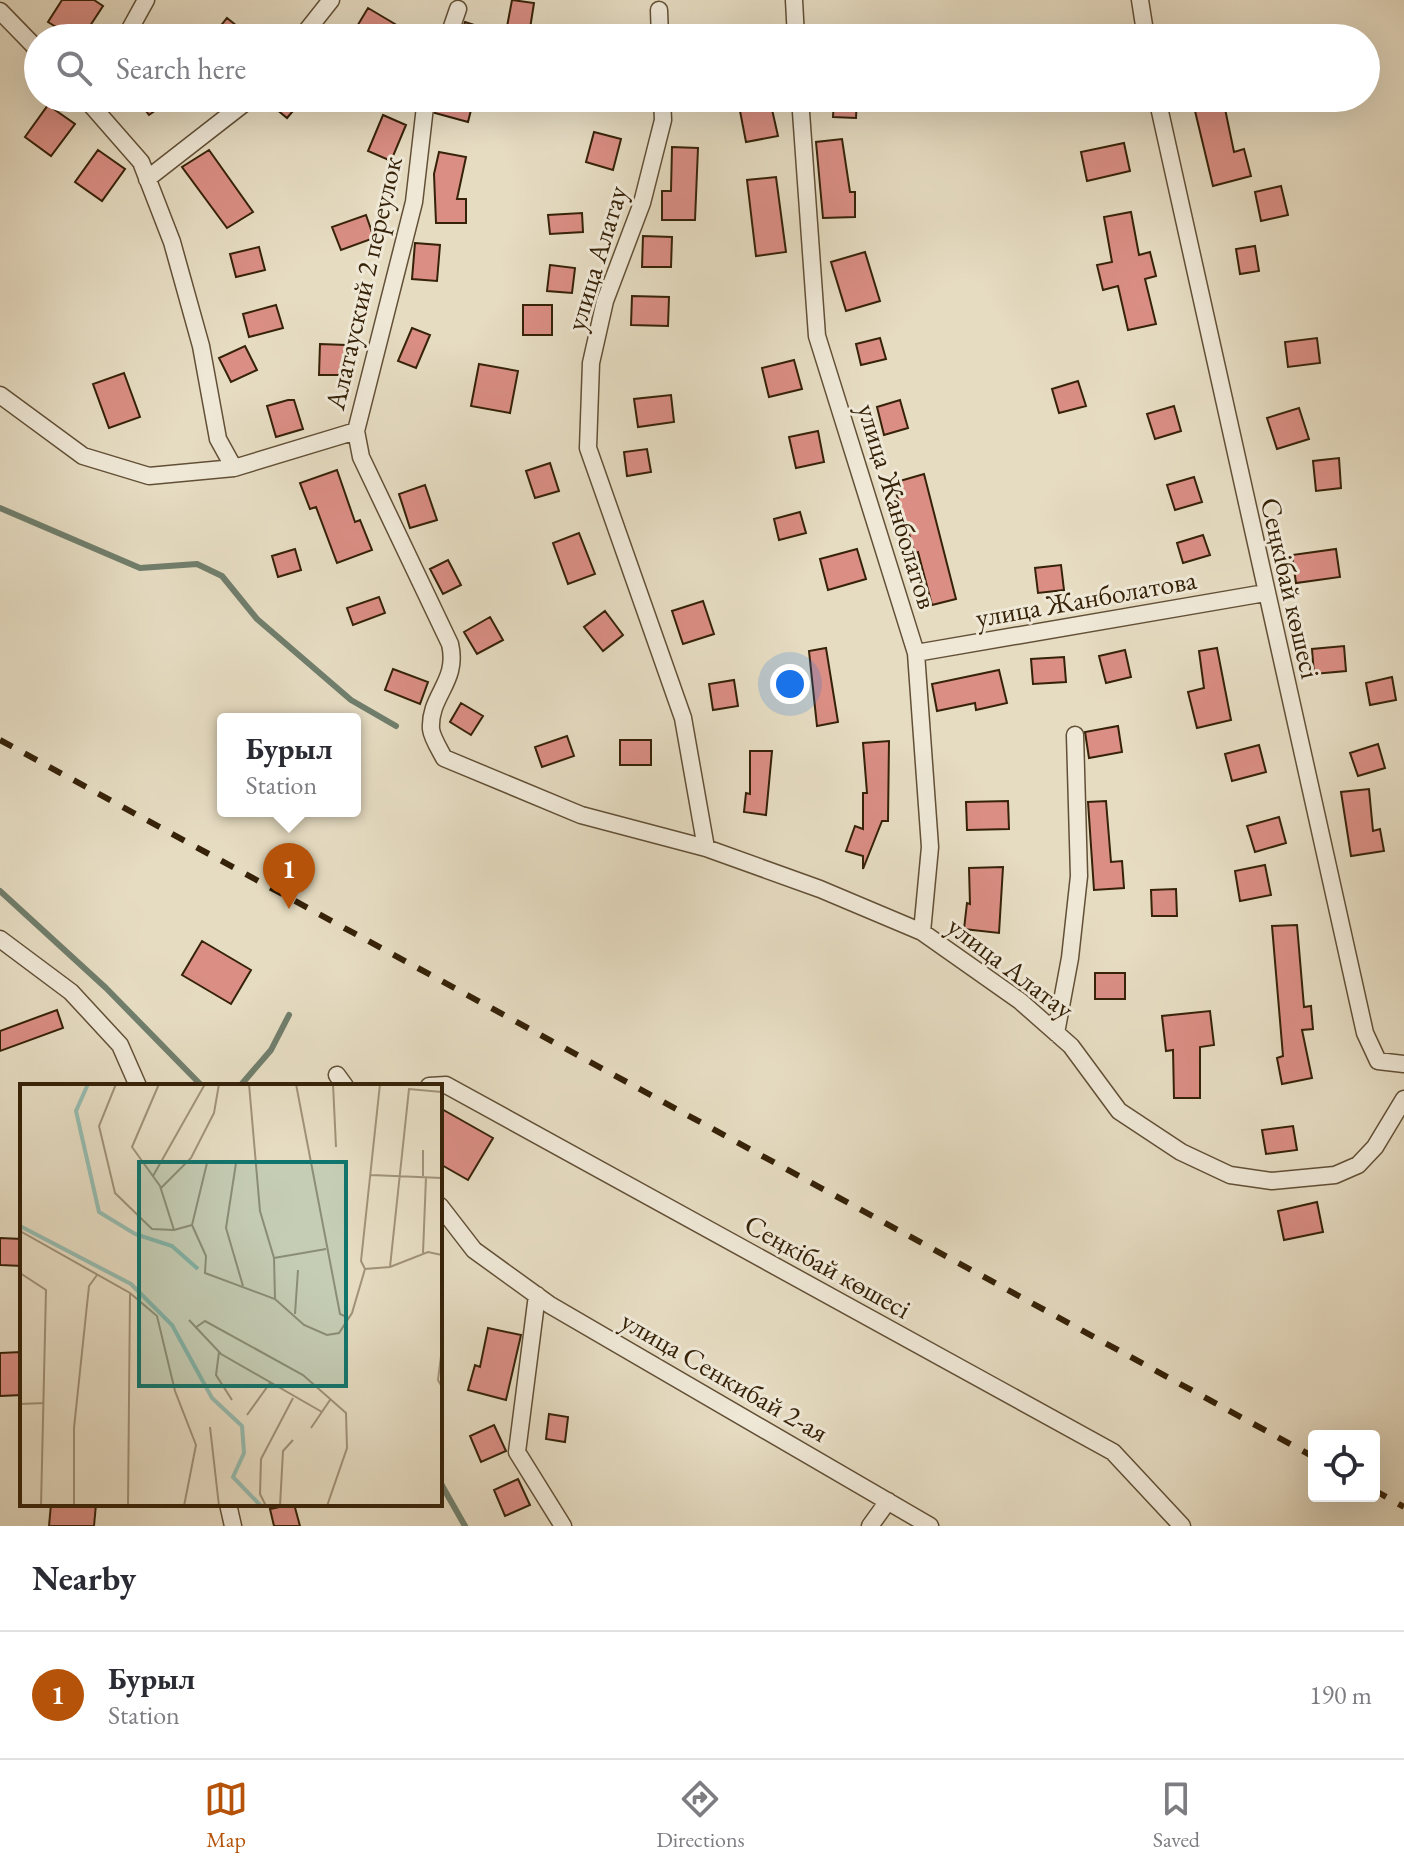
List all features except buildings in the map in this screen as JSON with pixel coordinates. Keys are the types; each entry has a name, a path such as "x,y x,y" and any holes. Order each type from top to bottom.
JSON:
{"street":[{"path":"133,24 146,0"},
{"path":"312,24 331,0"},
{"path":"794,0 795,24"},
{"path":"1140,0 1144,24"},
{"path":"453,24 458,9"},
{"path":"659,10 660,24"},
{"path":"0,11 24,36"},
{"path":"99,112 141,162 172,242 201,346 218,439 234,468"},
{"path":"147,179 233,112"},
{"name":"Алатауский 2 переулок","path":"356,431 414,202 424,112"},
{"name":"улица Алатау","path":"663,112 642,203 605,301 591,363 588,448 683,718 706,848"},
{"name":"улица Жанболатов","path":"801,112 817,336 916,653 930,847 922,932"},
{"name":"Сеңкібай көшесі","path":"1160,112 1365,1033 1378,1061 1404,1064"},
{"path":"0,395 83,456 149,476 234,468 356,431"},
{"name":"улица Алатау","path":"356,431 361,457 450,644 452,673 434,709 431,732 444,758 581,815 706,848 820,889 922,932 1020,1001 1071,1046 1119,1111 1181,1152 1230,1175 1272,1181 1335,1175 1358,1165 1375,1147 1404,1099"},
{"name":"улица Жанболатова","path":"916,653 1265,593"},
{"path":"1056,1033 1070,958 1079,876 1075,735"},
{"path":"0,939 71,992 120,1045 137,1084"},
{"name":"Сеңкібай көшесі","path":"442,1085 1113,1452 1182,1526"},
{"name":"улица Сенкибай 2-ая","path":"442,1209 474,1250 537,1295 930,1526"},
{"path":"537,1295 517,1452 563,1526"},
{"path":"870,1526 888,1501"},
{"path":"228,1506 233,1526"}],"waterway":[{"path":"0,508 140,568 197,564 222,576 257,619 351,700 396,726"},
{"path":"0,891 106,988 200,1084"},
{"path":"242,1084 271,1050 289,1015"},
{"path":"442,1486 465,1526"}],"railway":[{"path":"0,740 1308,1454"},
{"path":"1380,1493 1404,1507"}],"place":[{"name":"Бурыл","path":"289,909"}]}
